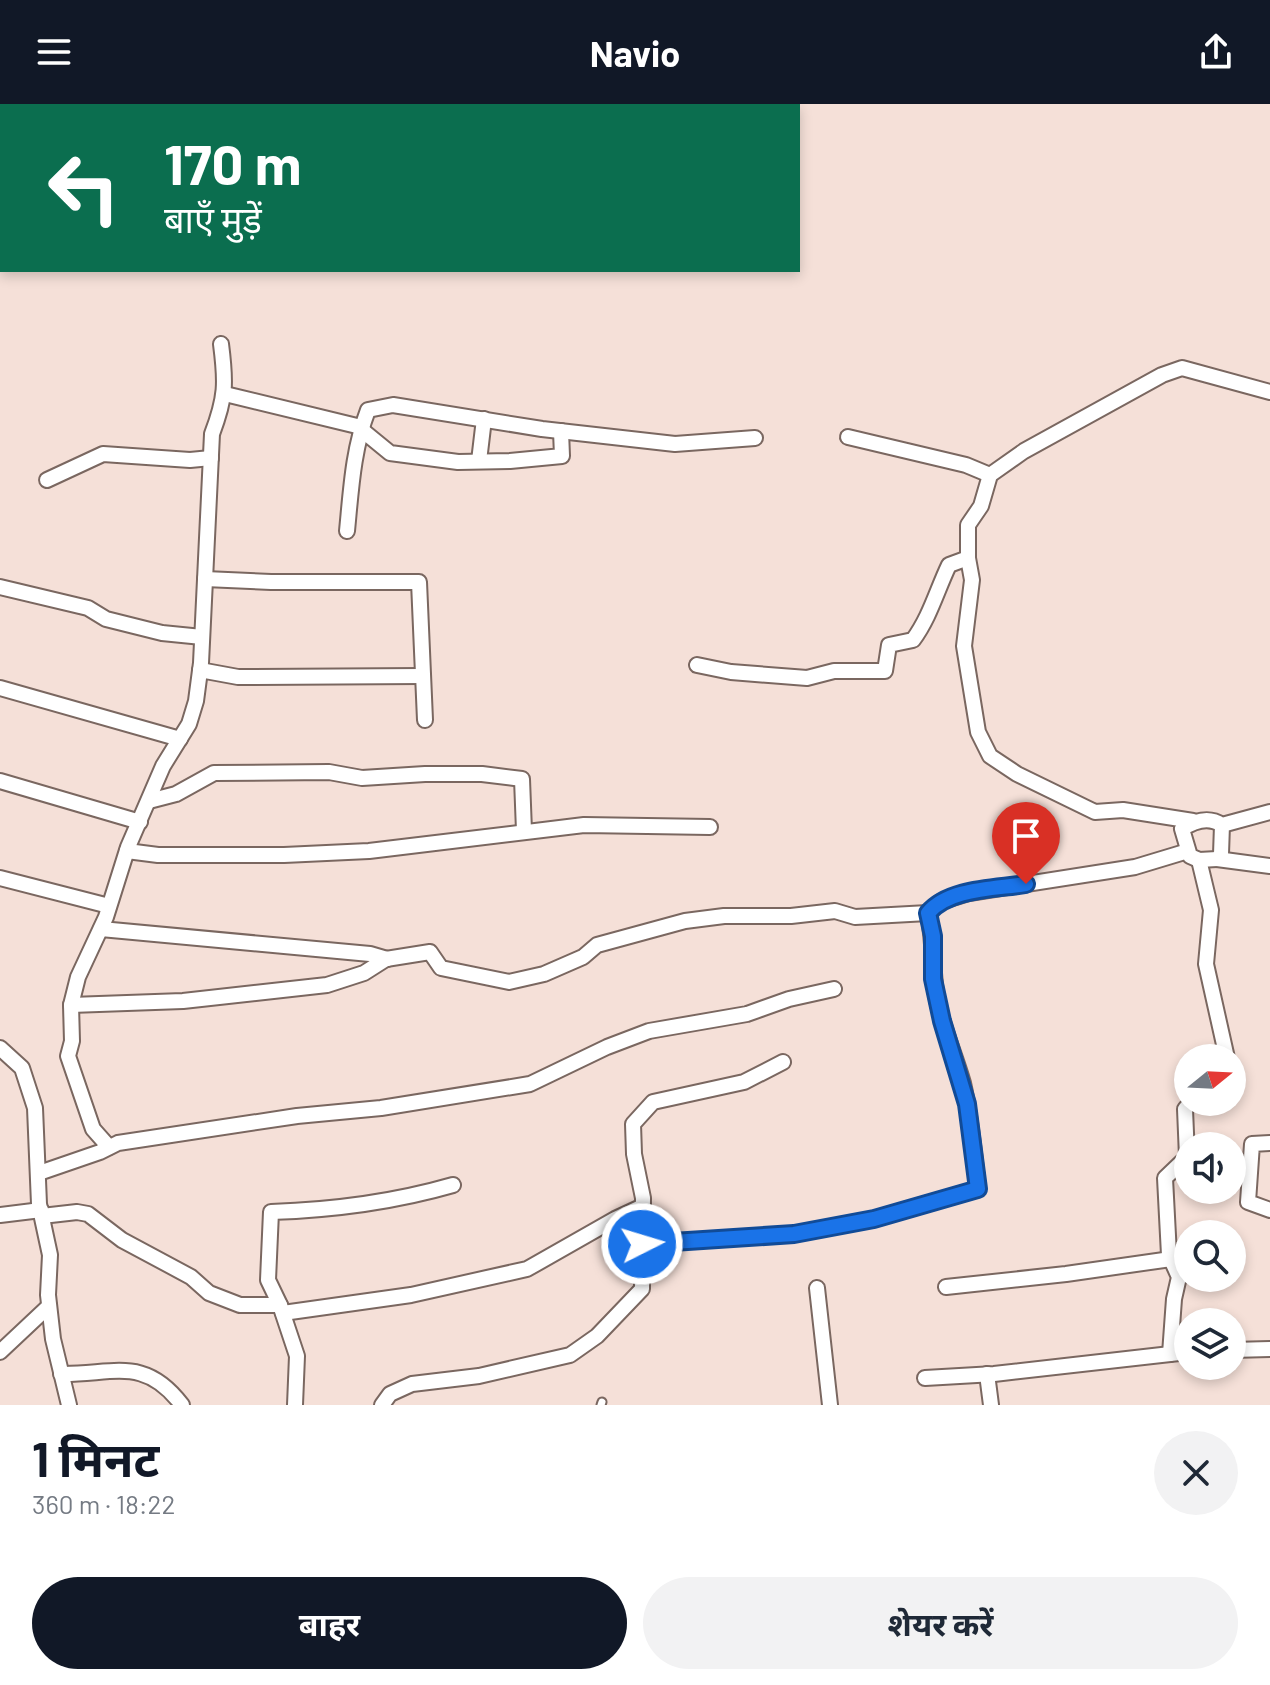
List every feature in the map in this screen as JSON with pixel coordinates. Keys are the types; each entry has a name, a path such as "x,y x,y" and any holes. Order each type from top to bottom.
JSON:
{"street":[{"path":"109,1147 93,1129 68,1056 72,1041 71,1005 78,977 101,929 127,851 163,766 189,724 196,701 212,434 226,381 221,344"},
{"path":"1222,825 1215,820 1193,821 1123,810 1095,812 1017,774 990,756 978,732 964,646 972,580 968,525 981,506 990,475 1024,451 1162,375 1182,368 1270,392"},
{"path":"225,394 361,429 390,453 458,462 562,456 561,431"},
{"path":"347,531 353,466 368,410 393,405 561,431 675,444 755,438"},
{"path":"479,461 484,419"},
{"path":"848,437 966,465 990,475"},
{"path":"47,480 103,454 190,460 211,458"},
{"path":"697,665 731,672 807,678 834,671 885,671 889,645 913,640 925,624 949,565 968,558"},
{"path":"205,579 419,582 425,720"},
{"path":"0,587 88,608 106,619 162,633 202,637"},
{"path":"200,670 238,677 423,676"},
{"path":"0,688 180,739"},
{"path":"149,801 176,794 214,773 329,772 362,778 482,774 522,779 524,831"},
{"path":"0,781 140,822"},
{"path":"1222,825 1270,812"},
{"path":"1193,821 1182,829 1211,910 1206,964 1224,1044"},
{"path":"127,851 158,855 284,855 369,851 584,825 710,827"},
{"path":"1217,859 1221,854 1222,825"},
{"path":"71,1005 183,1001 327,985 364,973 387,959 430,952 441,968 509,982 544,974 583,957 597,945 685,921 835,911 855,917 928,913 940,902 969,893 1193,855 1270,866"},
{"path":"0,878 109,906"},
{"path":"642,1244 794,1234 874,1219 978,1189 972,1126 933,979 933,936 928,913"},
{"path":"101,929 254,941 370,954 387,959"},
{"path":"39,1173 118,1143 493,1092 530,1084 607,1047 649,1031 747,1014 789,999 834,989"},
{"path":"0,1048 22,1068 35,1108 41,1213 50,1255 49,1306 53,1339 69,1405"},
{"path":"382,1405 390,1394 412,1384 479,1376 570,1355 597,1336 642,1289 643,1206 634,1154 633,1124 653,1102 744,1082 783,1062"},
{"path":"1170,1354 1174,1299 1179,1277 1171,1259 1165,1178 1187,1157 1185,1116"},
{"path":"1270,1143 1252,1144 1248,1202 1270,1210"},
{"path":"295,1405 297,1356 268,1280 271,1212 320,1210 429,1192 453,1185"},
{"path":"0,1215 88,1214 122,1240 191,1277 209,1293 240,1305 281,1309 411,1295 527,1269 643,1206"},
{"path":"946,1287 1171,1259"},
{"path":"817,1288 830,1405"},
{"path":"0,1352 49,1306"},
{"path":"1246,1350 1270,1349"},
{"path":"925,1378 1174,1354"},
{"path":"61,1374 134,1370 167,1386 182,1405"},
{"path":"987,1374 991,1405"}],"route":[{"path":"642,1244 794,1234 874,1219 978,1189 972,1126 933,979 933,936 928,913 940,902 969,893 1026,884"}]}
